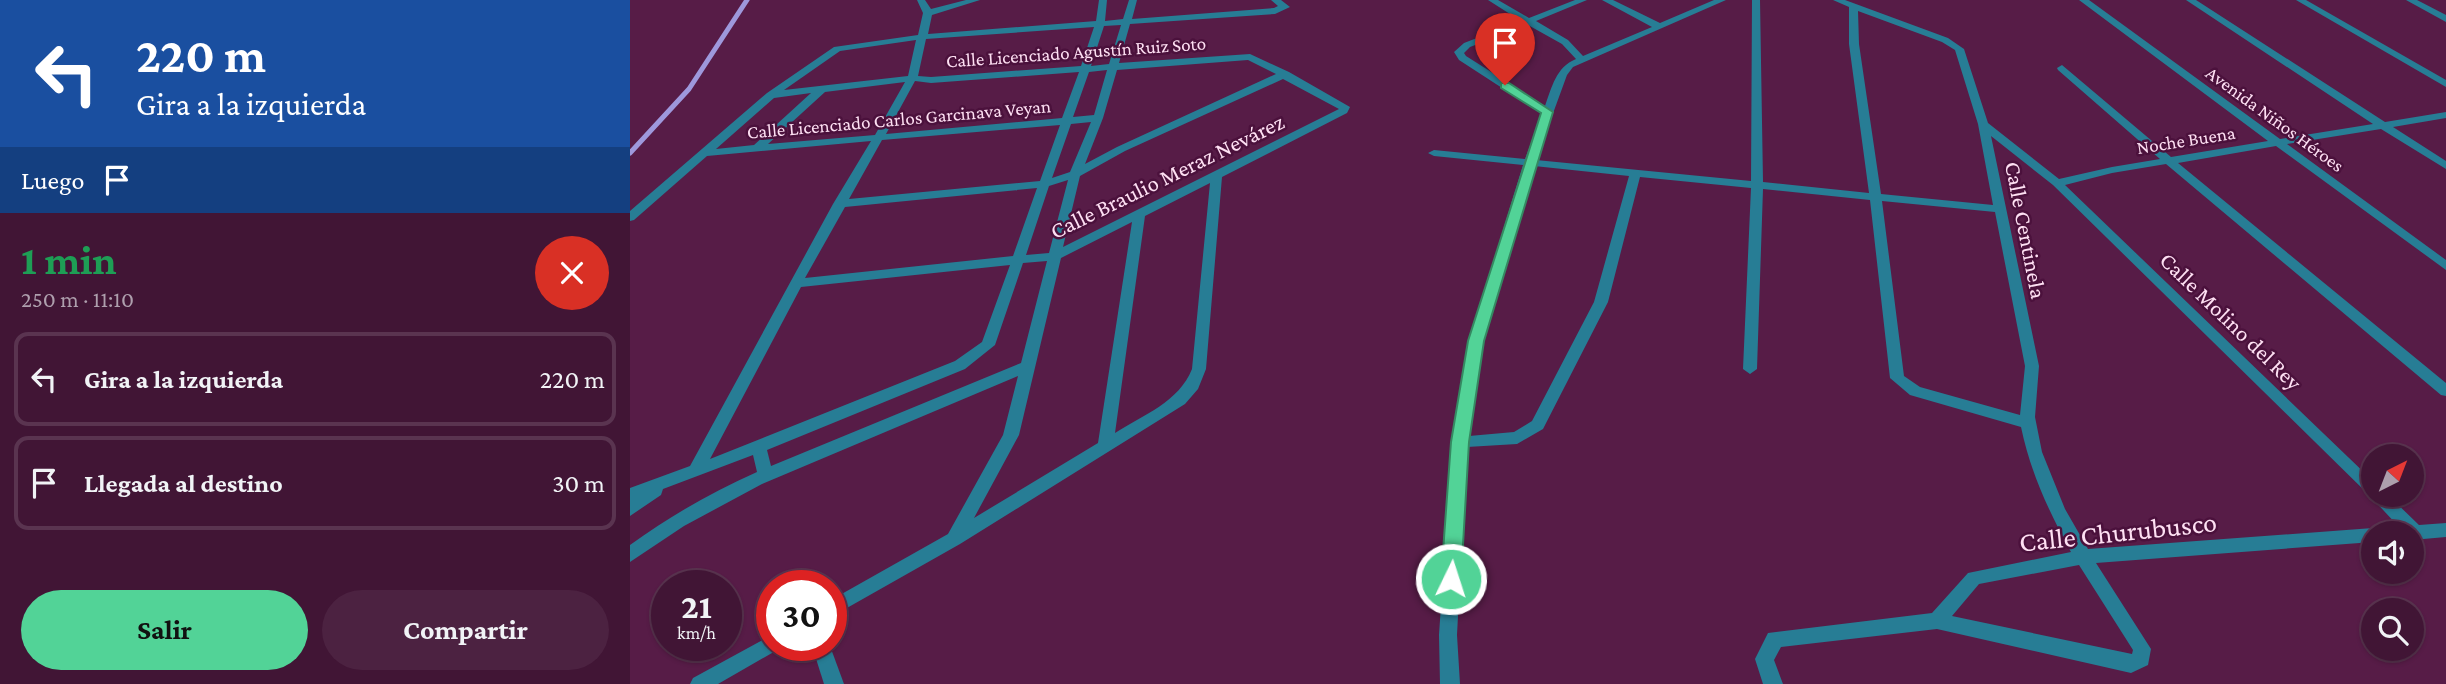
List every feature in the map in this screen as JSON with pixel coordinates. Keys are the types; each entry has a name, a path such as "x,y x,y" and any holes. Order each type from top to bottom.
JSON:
{"street":[{"path":"697,468 839,204 879,140 912,78 928,13 921,0"},
{"path":"928,13 976,0"},
{"path":"630,495 758,447 960,365 988,345 1100,24 1103,0"},
{"path":"954,539 1011,435 1075,174 1098,118 1129,22 1133,0"},
{"path":"630,216 771,95 837,49 921,37 1275,11 1286,8 1275,0"},
{"path":"1492,0 1565,42 1581,59"},
{"path":"1547,112 1462,58 1459,52 1467,45 1583,0"},
{"path":"1606,0 1660,27"},
{"path":"1450,684 1448,635 1460,442 1476,341 1547,112 1565,70 1581,59 1721,0"},
{"path":"1750,369 1757,184 1756,0"},
{"path":"1773,684 1764,659 1768,647 1775,639 1818,632 1937,621 2131,664 2141,659 2142,649 2083,557 2045,478 2028,423 1914,391 1897,378 1877,197 1854,44 1853,6 1837,0"},
{"name":"Avenida Niños Héroes","path":"2083,0 2446,266"},
{"path":"2190,0 2446,166"},
{"path":"2300,0 2446,84"},
{"path":"2410,0 2446,19"},
{"name":"Calle Centinela","path":"1853,6 1959,48 1983,124 2034,374 2028,423"},
{"name":"Calle Licenciado Agustín Ruiz Soto","path":"771,95 912,78 931,80 1084,71 1243,57 1255,58 1285,74"},
{"path":"2062,68 2169,161 2446,391"},
{"path":"839,204 1045,184 1075,174 1121,149 1285,74"},
{"name":"Calle Braulio Meraz Nevárez","path":"796,283 1055,256 1343,111 1345,107 1341,103 1285,74"},
{"path":"755,150 823,88"},
{"name":"Noche Buena","path":"2057,183 2169,161 2446,115"},
{"name":"Calle Licenciado Carlos Garcinava Veyan","path":"704,153 879,140 1098,118"},
{"name":"Calle Molino del Rey","path":"1983,124 2057,183 2361,479"},
{"path":"1434,153 2000,209"},
{"path":"1460,442 1517,438 1538,425 1601,302 1636,172"},
{"path":"847,600 1105,448 1180,400 1194,385 1199,369 1216,177"},
{"path":"1105,448 1139,214"},
{"path":"630,555 661,530 766,475 1026,367"},
{"path":"758,447 766,475"},
{"path":"630,509 670,478"},
{"path":"2390,508 2404,521"},
{"path":"2424,531 2446,530"},
{"name":"Calle Churubusco","path":"1937,621 1974,578 2083,557 2361,536"},
{"path":"700,684 756,652"},
{"path":"826,661 834,684"}],"waterway":[{"path":"630,153 689,89 747,0"}],"route":[{"path":"1451,579 1460,442 1476,341 1547,112 1505,85"}]}
